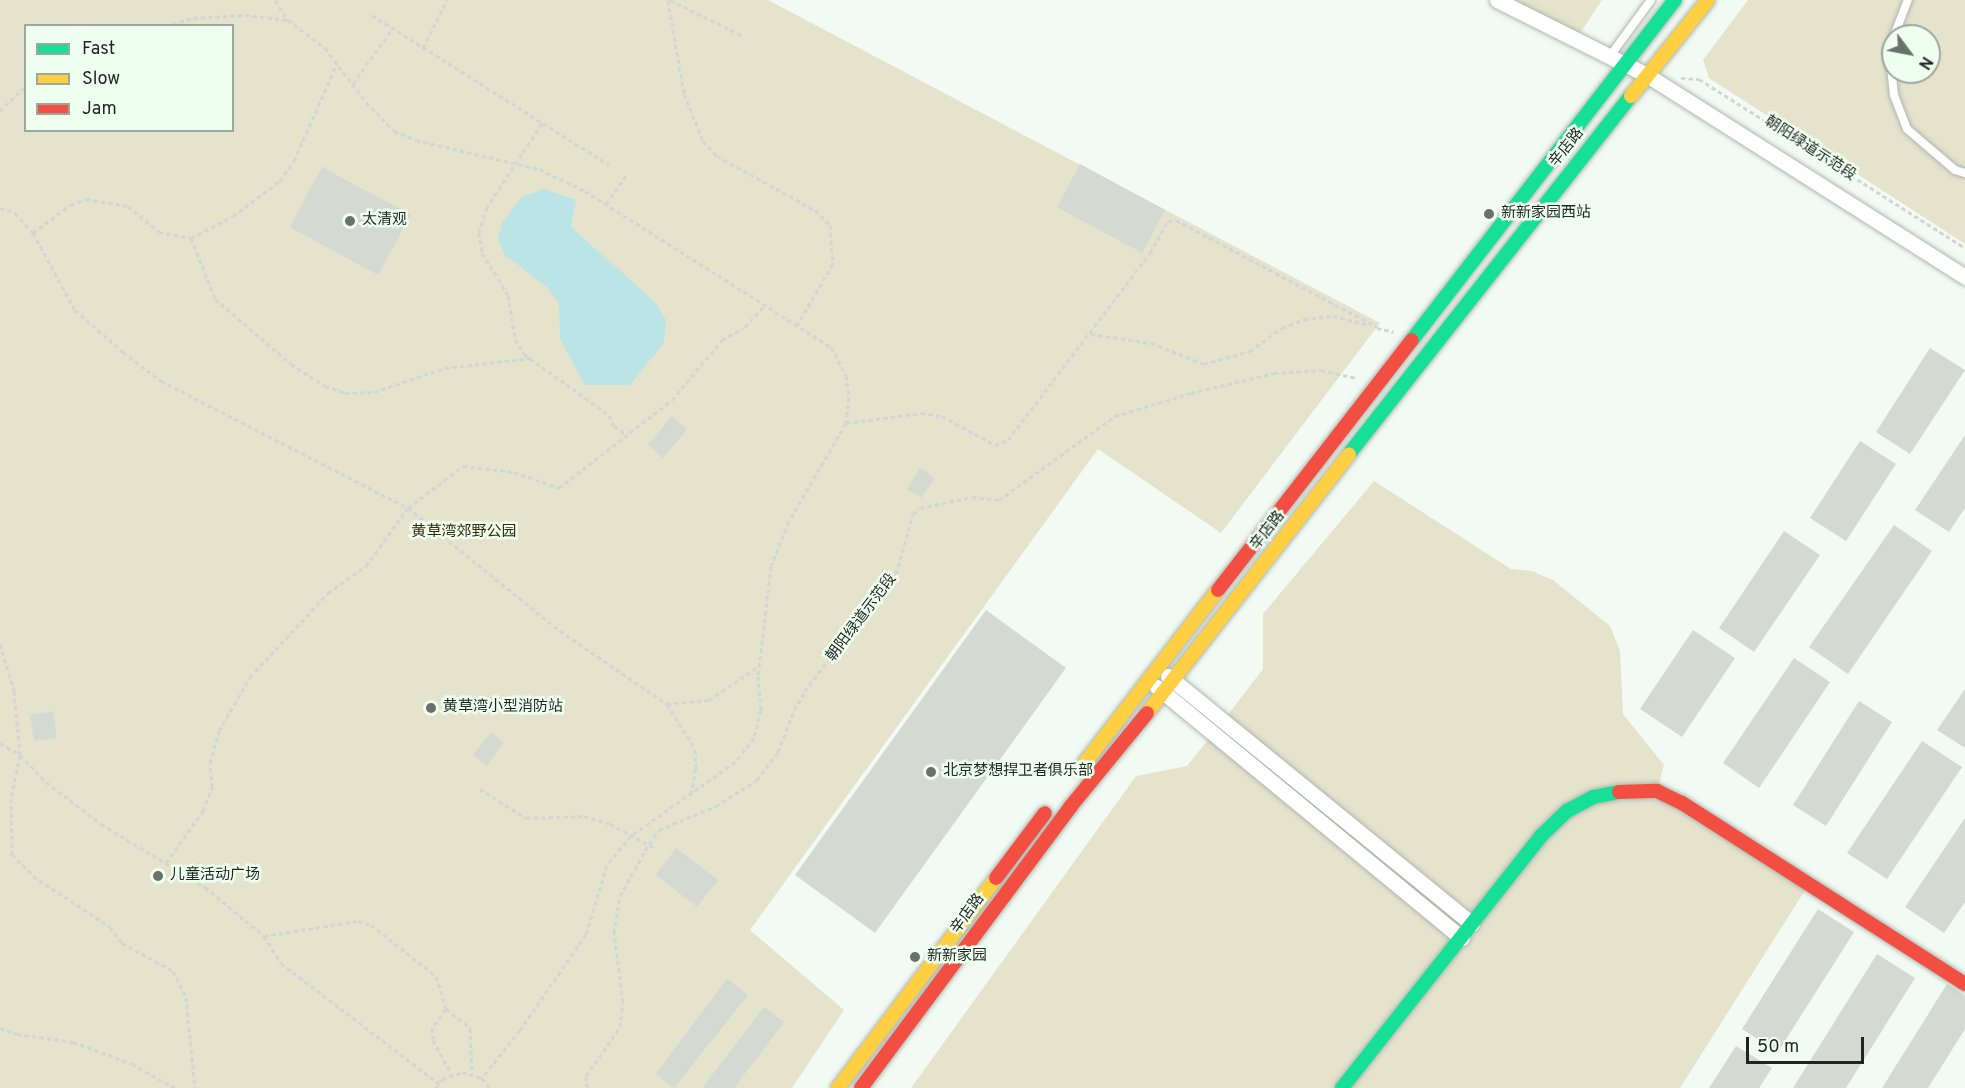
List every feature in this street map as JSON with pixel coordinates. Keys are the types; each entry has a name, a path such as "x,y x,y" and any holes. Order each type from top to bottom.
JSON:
{"main road":[{"name":"辛店路","path":"1068,783 1150,682 1413,337 1675,0"},
{"name":"辛店路","path":"861,1088 996,902 1164,693 1508,247 1708,0"},
{"path":"1342,1088 1462,939 1541,836 1567,811 1593,797 1630,790 1657,791 1682,802 1965,984"},
{"name":"辛店路","path":"838,1088 1054,801"}],"street":[{"path":"1497,0 1647,75 1965,277"},
{"path":"1160,669 1472,924"},
{"path":"1150,682 1462,939"}],"lane":[{"path":"1610,56 1651,0"},
{"path":"1899,24 1908,0"},
{"path":"1893,84 1894,95 1907,129 1955,170 1965,173"}],"path":[{"path":"275,0 288,20"},
{"path":"423,48 447,0"},
{"path":"669,0 743,36"},
{"path":"669,0 684,94 703,141 717,156 806,204 830,225 833,264 820,290 797,325"},
{"path":"172,24 193,18 245,15 288,20 309,33 394,130 416,140 539,169 585,191 831,347 846,375 849,398 846,423 789,521 771,566 759,666 760,710 754,738 735,762 631,836 607,865 580,943 482,1078"},
{"path":"372,15 392,30 609,165"},
{"path":"353,84 392,30"},
{"path":"33,233 70,206 86,199 103,200 128,206 159,232 191,238 233,216 280,180 316,116 337,63"},
{"name":"朝阳绿道示范段","path":"1678,77 1699,79 1965,248"},
{"path":"0,111 24,88"},
{"path":"542,123 487,207 479,232 482,252 508,296 515,339 531,358 609,415 614,426 627,435"},
{"path":"606,204 626,175"},
{"path":"0,208 15,213 33,233 75,310 161,381 408,508 560,631 667,704 695,749 696,768 691,793"},
{"path":"846,423 921,412 942,416 995,445 1008,440 1091,334 1150,253 1168,221 1176,220 1377,327"},
{"path":"191,238 215,299 291,364 325,386 345,393 374,392 445,369 531,358"},
{"path":"166,864 203,811 212,787 210,763 219,731 250,677 328,593 366,566 408,508 463,466 514,472 559,488 672,400 722,340 745,327 765,305"},
{"path":"1091,334 1150,343 1204,364 1250,351 1282,328 1304,319 1333,316 1413,337"},
{"name":"朝阳绿道示范段","path":"587,1088 586,1076 620,1027 623,1002 614,933 620,896 649,844 659,830 716,806 757,780 778,752 794,710 809,685 896,574 913,514 920,508 972,497 999,500 1115,416 1191,393 1274,373 1321,370 1378,383"},
{"path":"0,644 14,691 20,755 10,798 12,854 33,876 111,927 122,943 173,971 186,997 195,1088"},
{"path":"667,704 709,700 759,666"},
{"path":"0,743 20,755 46,782 101,824 205,887 264,936 281,963 437,1086 452,1074 472,1073 482,1078 490,1088"},
{"path":"480,789 526,818 584,816 657,849"},
{"path":"264,936 358,921 370,925 436,976 446,1009 470,1028 472,1073"},
{"path":"446,1009 432,1028 433,1040 452,1074"},
{"path":"0,1028 17,1034 73,1042 132,1065 175,1088"}],"green space":[{"name":"黄草湾郊野公园","path":"0,0 768,0 1380,323 1221,533 1098,449 750,930 844,1010 792,1088 0,1088"},
{"path":"1512,0 1602,0 1579,35"},
{"path":"1748,0 1965,0 1965,244 1709,78 1703,60"},
{"path":"1374,481 1511,569 1532,571 1553,580 1610,626 1620,651 1623,714 1664,765 1657,791 1809,884 1680,1088 911,1088 1136,776 1187,766 1263,669 1263,614"}],"water":[{"path":"544,189 576,200 571,227 655,302 666,320 664,343 630,385 585,385 560,339 559,303 547,287 505,255 498,239 502,223 522,197"}],"building":[{"path":"1080,164 1165,210 1142,253 1057,207"},
{"name":"太清观","path":"322,167 411,215 378,275 290,227"},
{"path":"1930,348 1965,370 1910,454 1876,432"},
{"path":"672,416 687,429 663,458 648,445"},
{"path":"1965,435 1965,508 1949,532 1915,510"},
{"path":"1860,441 1896,464 1846,541 1810,518"},
{"path":"920,468 935,478 921,498 907,489"},
{"path":"1894,525 1932,551 1848,674 1809,647"},
{"path":"1784,531 1820,555 1754,652 1719,628"},
{"name":"北京梦想捍卫者俱乐部","path":"986,610 1066,668 875,933 795,875"},
{"path":"1693,630 1735,658 1682,737 1640,709"},
{"path":"1794,658 1830,682 1759,788 1723,763"},
{"path":"1965,689 1965,748 1937,730"},
{"path":"1859,701 1892,722 1826,826 1793,805"},
{"path":"53,711 57,738 34,741 30,715"},
{"path":"491,732 504,743 487,766 473,755"},
{"path":"1922,741 1962,767 1887,879 1847,853"},
{"path":"1965,818 1965,902 1944,933 1905,907"},
{"path":"676,848 718,880 697,907 656,875"},
{"path":"1818,909 1854,932 1778,1052 1742,1029"},
{"path":"1877,954 1915,978 1846,1088 1793,1088"},
{"path":"727,979 748,995 674,1088 656,1074"},
{"path":"1947,984 1965,996 1965,1029 1928,1088 1882,1088"},
{"path":"764,1007 784,1022 734,1088 702,1088"},
{"path":"1736,1046 1772,1068 1759,1088 1709,1088"}],"traffic: fast":[{"path":"1412,340 1675,0"},
{"path":"1349,454 1631,96"},
{"path":"1342,1088 1541,836 1567,811 1593,797 1619,792"}],"traffic: slow":[{"path":"1631,96 1708,0"},
{"path":"1147,713 1349,454"},
{"path":"1080,769 1218,590"},
{"path":"838,1088 996,878"}],"traffic: jam":[{"path":"1218,590 1412,340"},
{"path":"861,1088 1071,806 1147,713"},
{"path":"1619,792 1657,791 1682,803 1965,984"},
{"path":"996,878 1045,813"}],"place":[{"name":"新新家园西站","path":"1489,214"},
{"name":"太清观","path":"350,221"},
{"name":"黄草湾小型消防站","path":"431,708"},
{"name":"北京梦想捍卫者俱乐部","path":"931,772"},
{"name":"儿童活动广场","path":"158,876"},
{"name":"新新家园","path":"915,957"}]}
